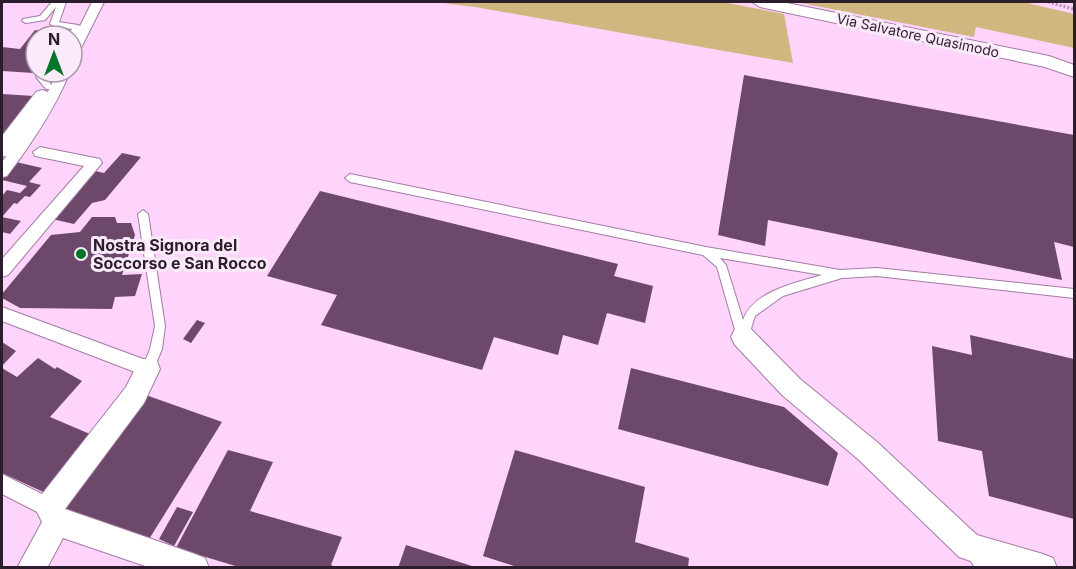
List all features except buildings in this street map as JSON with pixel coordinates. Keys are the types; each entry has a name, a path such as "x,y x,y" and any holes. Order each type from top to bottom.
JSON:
{"street":[{"path":"84,30 98,2"},
{"name":"Via Salvatore Quasimodo","path":"760,2 1049,62 1074,70"},
{"path":"2,150 43,84"},
{"path":"2,171 53,98 59,84"},
{"path":"2,270 95,163 40,152"},
{"path":"2,314 148,369 135,395 53,515 30,567"},
{"path":"743,338 791,387 868,451 976,557 1043,567"},
{"path":"2,484 53,515 195,567"}],"lane":[{"path":"26,21 42,18 54,6 62,2"},
{"path":"54,24 62,2"},
{"path":"350,178 706,251 842,274 877,272 1074,294"},
{"path":"143,214 160,326 156,349 148,369"},
{"path":"706,251 721,265 743,338"},
{"path":"743,338 751,312 780,292 842,274"}],"path":[{"path":"1048,2 1074,9"}],"shaded area":[{"path":"434,2 723,2 784,14 793,63 475,7"},
{"path":"796,2 1023,2 1074,14 1074,48 976,27 974,37"}],"place":[{"name":"Nostra Signora del Soccorso e San Rocco","path":"81,254"}]}
